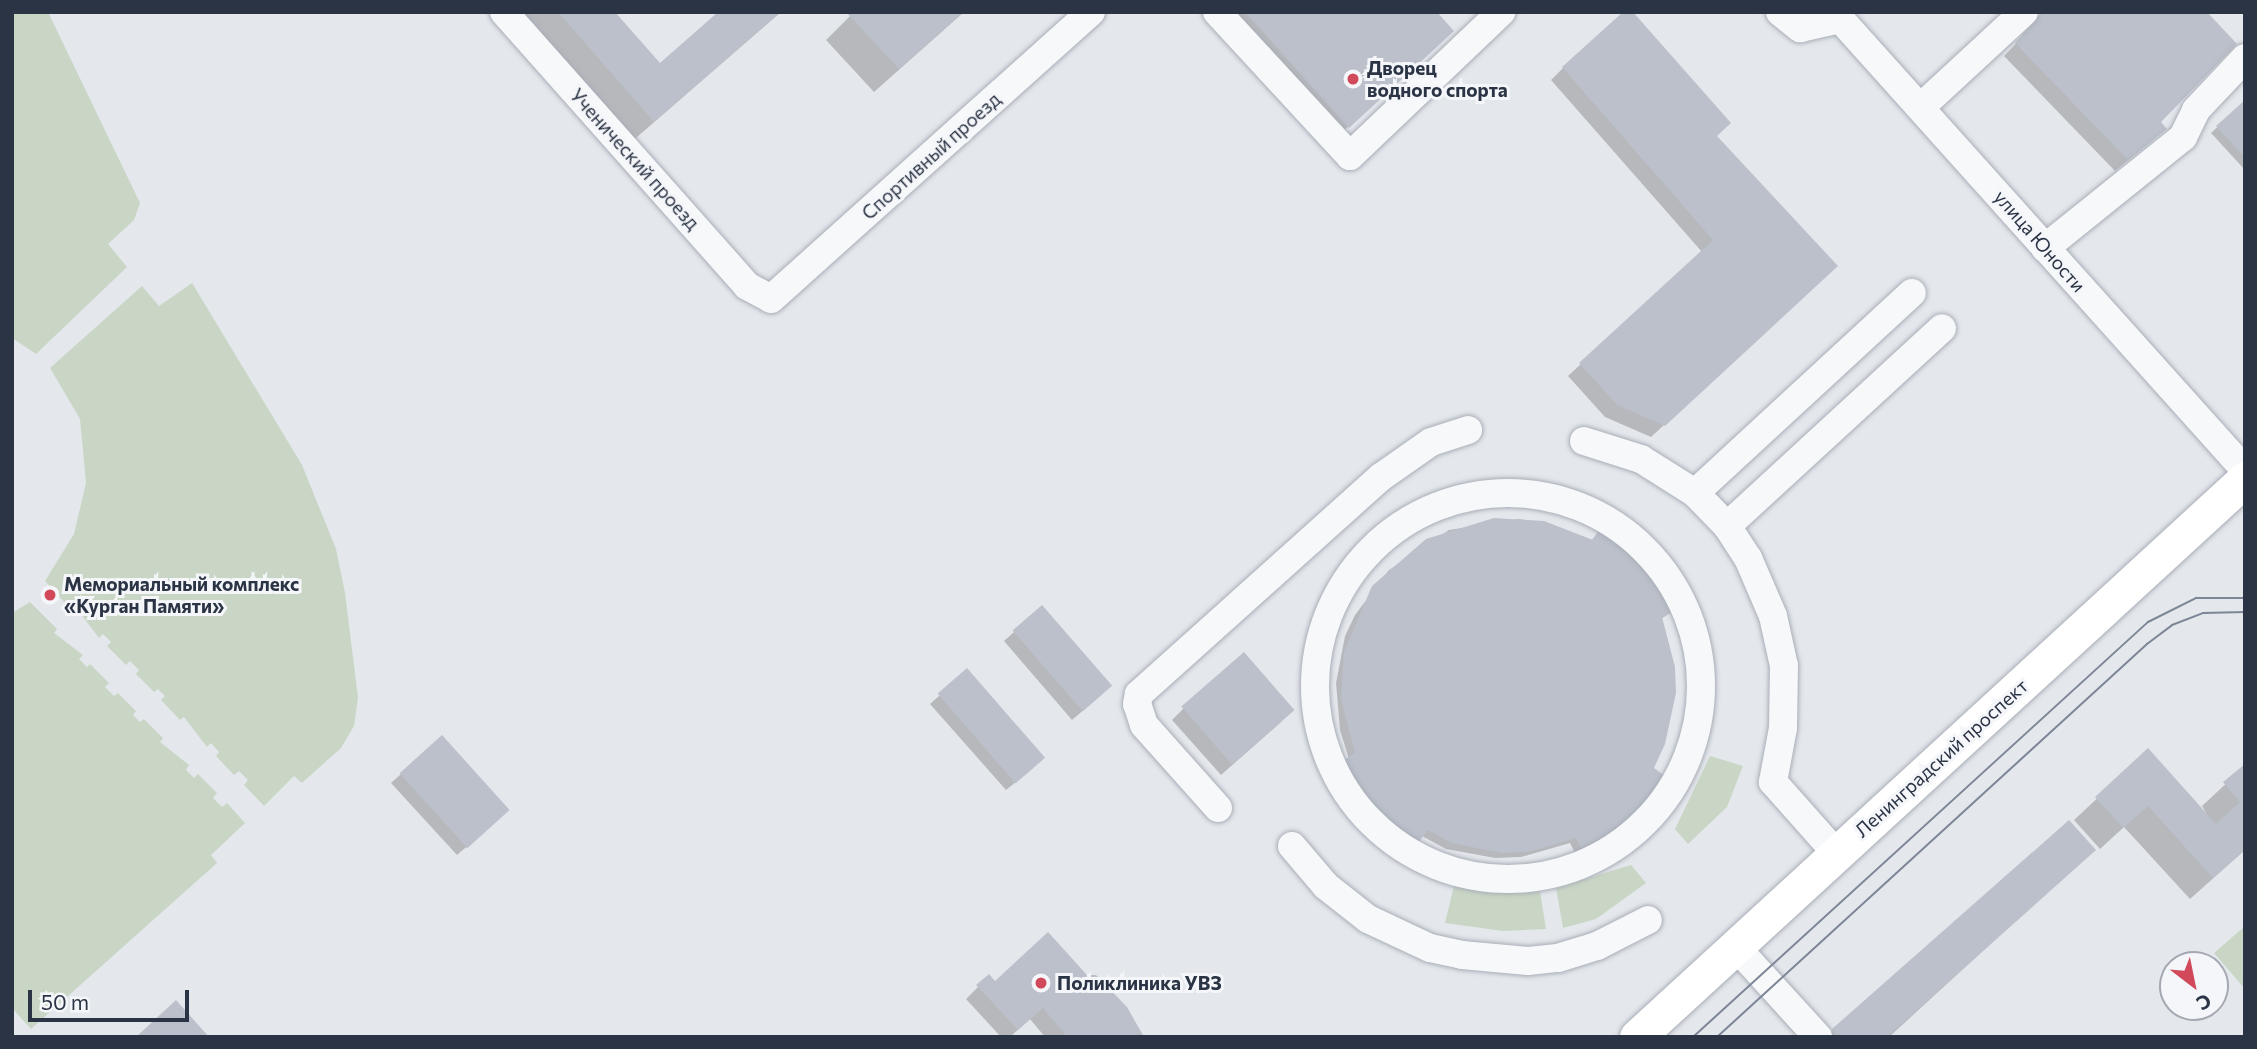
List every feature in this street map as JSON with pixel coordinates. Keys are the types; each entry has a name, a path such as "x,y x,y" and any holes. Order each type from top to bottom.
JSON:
{"main road":[{"name":"Ленинградский проспект","path":"1637,1037 2245,479"}],"street":[{"name":"Ученический проезд","path":"504,12 747,286 771,299"},
{"name":"Спортивный проезд","path":"771,299 1091,12"},
{"path":"1217,12 1350,156 1502,12"},
{"path":"1780,12 1800,28 1837,16"},
{"path":"1921,107 2024,12"},
{"name":"улица Юности","path":"1837,16 2245,470"},
{"path":"2045,248 2183,137 2196,110 2245,58"},
{"path":"1695,493 1912,293"},
{"path":"1727,526 1941,328"},
{"path":"1218,808 1144,724 1138,714 1139,694 1381,477 1431,442 1468,430"},
{"path":"1584,440 1641,458 1695,493 1727,526 1764,592 1784,666 1783,728 1773,782 1837,854"},
{"path":"1543,498 1571,504 1616,526 1668,576 1691,617 1700,650 1695,742 1663,804 1640,828 1615,845 1545,874 1472,875 1401,848 1350,797 1328,756 1316,710 1315,671 1322,633 1337,596 1359,563 1411,520 1468,499 1543,498"},
{"path":"1292,846 1326,886 1368,919 1408,939 1462,955 1528,961 1558,958 1597,946 1648,920"},
{"path":"1736,947 1818,1037"}],"green space":[{"path":"48,12 140,203 134,220 108,244 127,267 36,354 12,338 12,14"},
{"path":"192,283 302,465 336,549 345,593 358,698 354,726 341,748 302,783 294,776 264,806 244,785 248,780 239,771 234,775 216,756 219,752 211,743 207,747 184,717 180,720 161,700 165,696 158,689 154,692 136,674 139,670 130,661 126,665 107,646 111,642 103,634 99,638 77,609 73,612 45,581 74,534 86,483 80,419 50,368 142,286 159,306"},
{"path":"30,602 57,629 54,633 83,655 79,659 87,667 90,664 109,683 105,687 114,696 118,693 136,711 133,715 140,722 144,719 163,738 160,742 189,765 186,770 194,778 198,774 217,793 213,798 222,807 227,803 245,823 211,855 217,863 31,1029 12,1008 12,613"},
{"path":"1710,756 1743,766 1727,807 1688,844 1675,829"},
{"path":"1631,865 1646,883 1596,919 1563,928 1556,888"},
{"path":"1454,886 1540,891 1546,929 1503,931 1445,923"},
{"path":"2245,926 2245,989 2229,970 2229,951 2216,951"}],"building":[{"path":"558,12 615,12 660,63 718,12 780,12 654,122"},
{"path":"846,12 963,12 899,69"},
{"name":"Дворец водного спорта","path":"1245,12 1437,12 1454,31 1349,128"},
{"path":"1623,12 1633,12 1731,123 1717,136 1838,266 1665,426 1617,405 1579,363 1713,240 1562,67"},
{"path":"2042,12 2207,12 2237,44 2161,122 2167,129 2128,160 2015,43"},
{"path":"2245,100 2245,158 2216,126"},
{"path":"1494,518 1544,521 1593,540 1600,527 1645,563 1675,611 1662,617 1675,667 1676,693 1665,744 1654,768 1668,778 1632,821 1583,852 1576,838 1528,852 1502,853 1452,843 1428,830 1418,843 1376,810 1342,761 1355,753 1341,700 1344,652 1372,586 1426,539"},
{"path":"1042,605 1112,686 1083,711 1013,631"},
{"path":"1244,652 1295,710 1232,765 1181,706"},
{"path":"967,668 1045,758 1016,783 938,694"},
{"path":"442,735 510,810 467,848 400,773"},
{"path":"2148,748 2216,824 2240,802 2223,782 2245,764 2245,850 2213,878 2148,806 2123,828 2095,797"},
{"path":"2069,820 2096,850 1887,1037 1834,1037 1832,1029"},
{"name":"Поликлиника УВЗ","path":"1048,932 1087,975 1096,975 1127,1007 1144,1037 1067,1037 1043,1008 1018,1030 976,985 989,974 995,981"},
{"path":"176,1000 209,1037 136,1037"}],"tram line":[{"path":"1693,1037 2148,622 2196,598 2245,598"},
{"path":"1717,1037 2147,644 2172,625 2203,613 2245,612"}],"place":[{"name":"Дворец водного спорта","path":"1353,79"},
{"name":"Мемориальный комплекс «Курган Памяти»","path":"50,595"},
{"name":"Поликлиника УВЗ","path":"1041,983"}]}
